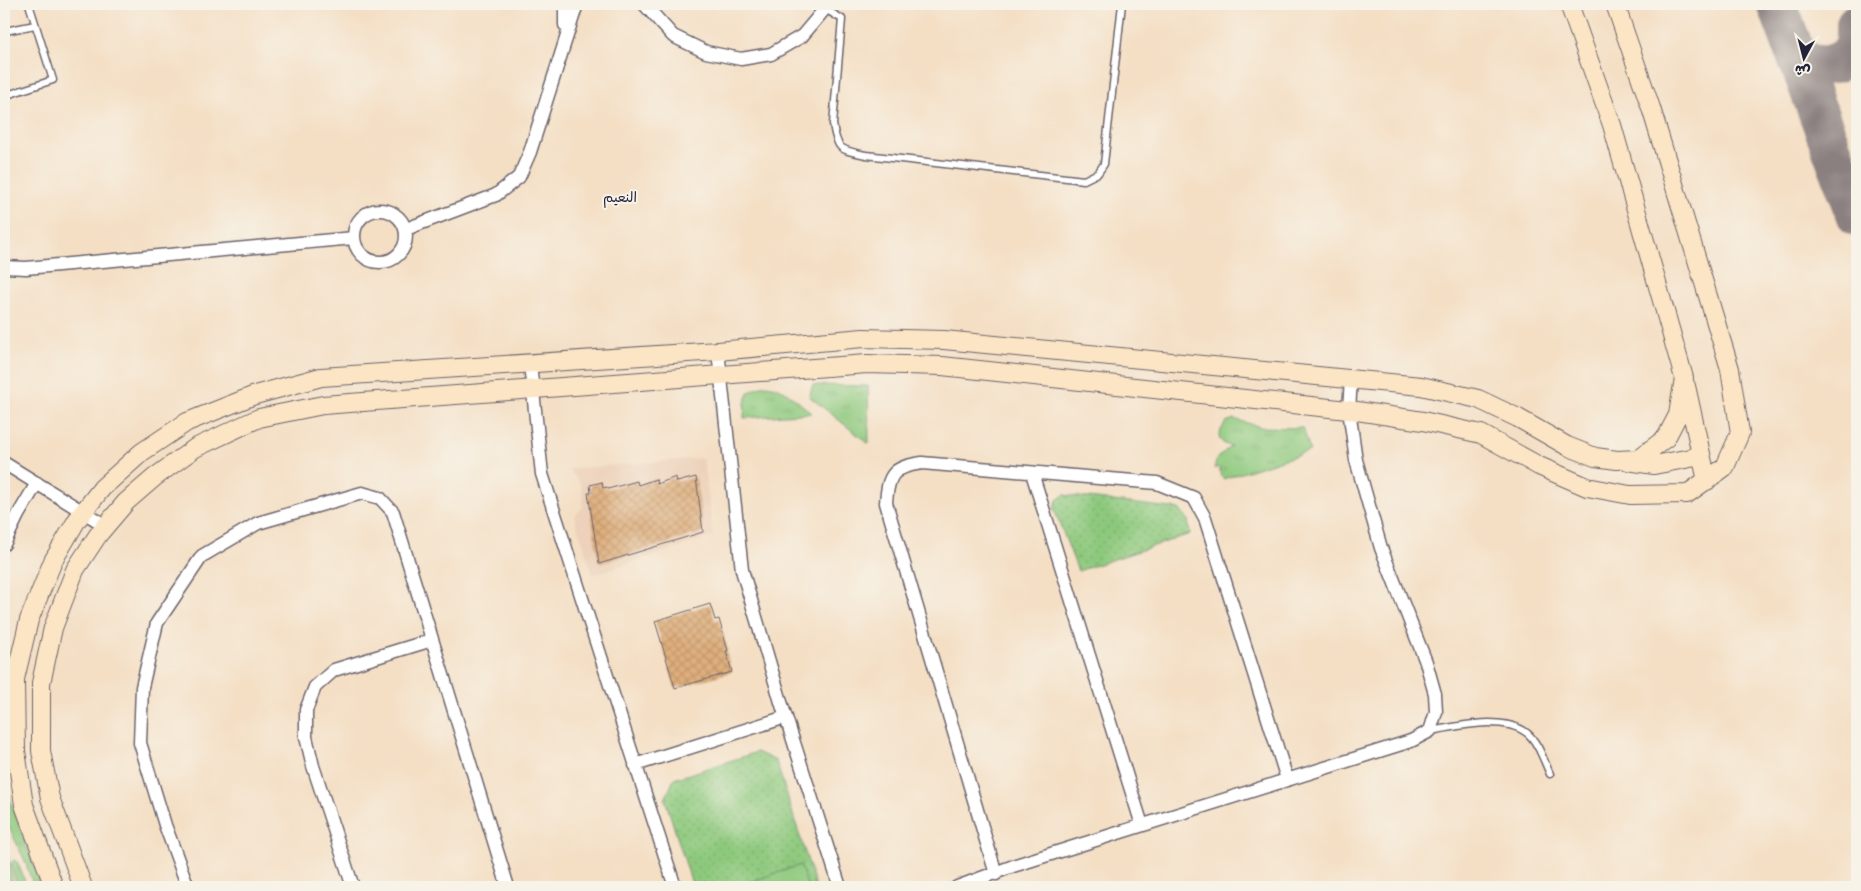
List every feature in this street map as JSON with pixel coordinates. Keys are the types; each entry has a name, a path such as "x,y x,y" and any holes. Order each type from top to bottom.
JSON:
{"main road":[{"path":"1569,4 1612,124 1684,378 1707,481"},
{"path":"83,887 50,798 41,751 41,683 53,628 75,570 106,526 126,502 155,477 195,448 259,418 323,405 533,388 867,364 942,366 1350,410 1422,421 1482,434 1539,466 1587,487 1630,495 1687,494 1725,467 1740,432 1730,369 1653,112 1614,4"},
{"path":"54,887 24,805 16,751 15,679 32,611 53,561 84,512 102,488 150,447 187,422 255,395 321,377 718,351 863,338 944,340 1421,386 1478,398 1567,446 1595,457 1654,465 1701,456"},
{"path":"1619,460 1638,458 1666,438 1678,415 1684,378"}],"street":[{"path":"564,40 565,4"},
{"path":"406,229 496,196 519,177 530,152 577,4"},
{"path":"644,4 673,36 706,52 740,59 771,54 802,36 827,6"},
{"path":"380,209 396,214 406,229 407,238 405,246 394,259 377,262 361,254 356,247 354,238 354,230 364,215 380,209"},
{"path":"4,267 26,268 354,238"},
{"path":"718,351 742,570 840,887"},
{"path":"530,364 542,474 675,887"},
{"path":"958,887 1016,865 1411,741 1430,731 1436,712 1435,694 1426,662 1382,548 1356,460 1350,410 1351,379"},
{"path":"4,463 106,526"},
{"path":"996,874 886,503 887,488 892,474 904,466 922,463 1157,484 1194,498 1205,518 1287,779"},
{"path":"1032,473 1142,825"},
{"path":"4,544 18,514 37,483"},
{"path":"188,887 165,826 140,743 142,687 157,623 202,556 258,523 362,493 380,498 393,512 508,887"},
{"path":"353,887 313,766 306,737 306,710 315,686 334,670 432,640"},
{"path":"635,765 786,717"}],"lane":[{"path":"4,96 53,80 29,4"},
{"path":"827,6 842,19 833,124 836,141 846,151 866,155 1084,180 1098,173 1104,164 1122,4"},
{"path":"4,29 35,25"},
{"path":"1430,731 1461,725 1490,723 1510,725 1527,733 1536,744 1550,774"}],"shaded area":[{"path":"703,458 713,536 593,575 574,516 582,508 582,490 580,483 569,469"}],"green space":[{"path":"764,385 784,391 812,413 744,418 745,403 749,392"},
{"path":"813,385 868,386 869,444 810,397"},
{"path":"1234,419 1261,427 1303,428 1310,451 1223,479 1218,467 1214,469 1217,458 1231,446 1224,444 1219,438 1226,422"},
{"path":"1064,495 1179,509 1188,520 1190,534 1078,571 1054,509 1057,500"},
{"path":"4,744 6,778 10,799 41,887 34,887 25,861 4,817"},
{"path":"757,752 776,761 816,887 693,887 665,799 674,779"},
{"path":"4,835 14,887 4,887"},
{"path":"14,860 18,863 27,887 17,887 11,863"},
{"path":"800,865 808,887 735,887"}],"building":[{"path":"676,477 677,482 696,477 703,532 599,564 588,493 591,493 590,485 602,482 603,488 607,487 608,489 637,481 638,485 656,479 657,484"},
{"path":"710,604 715,620 719,619 732,672 675,688 655,621"}],"taxiway":[{"path":"1777,4 1857,216"},
{"path":"1793,48 1807,62 1822,65 1837,63 1849,54 1853,48 1856,39 1856,24"}],"district":[{"name":"النعيم","path":"620,197"}]}
